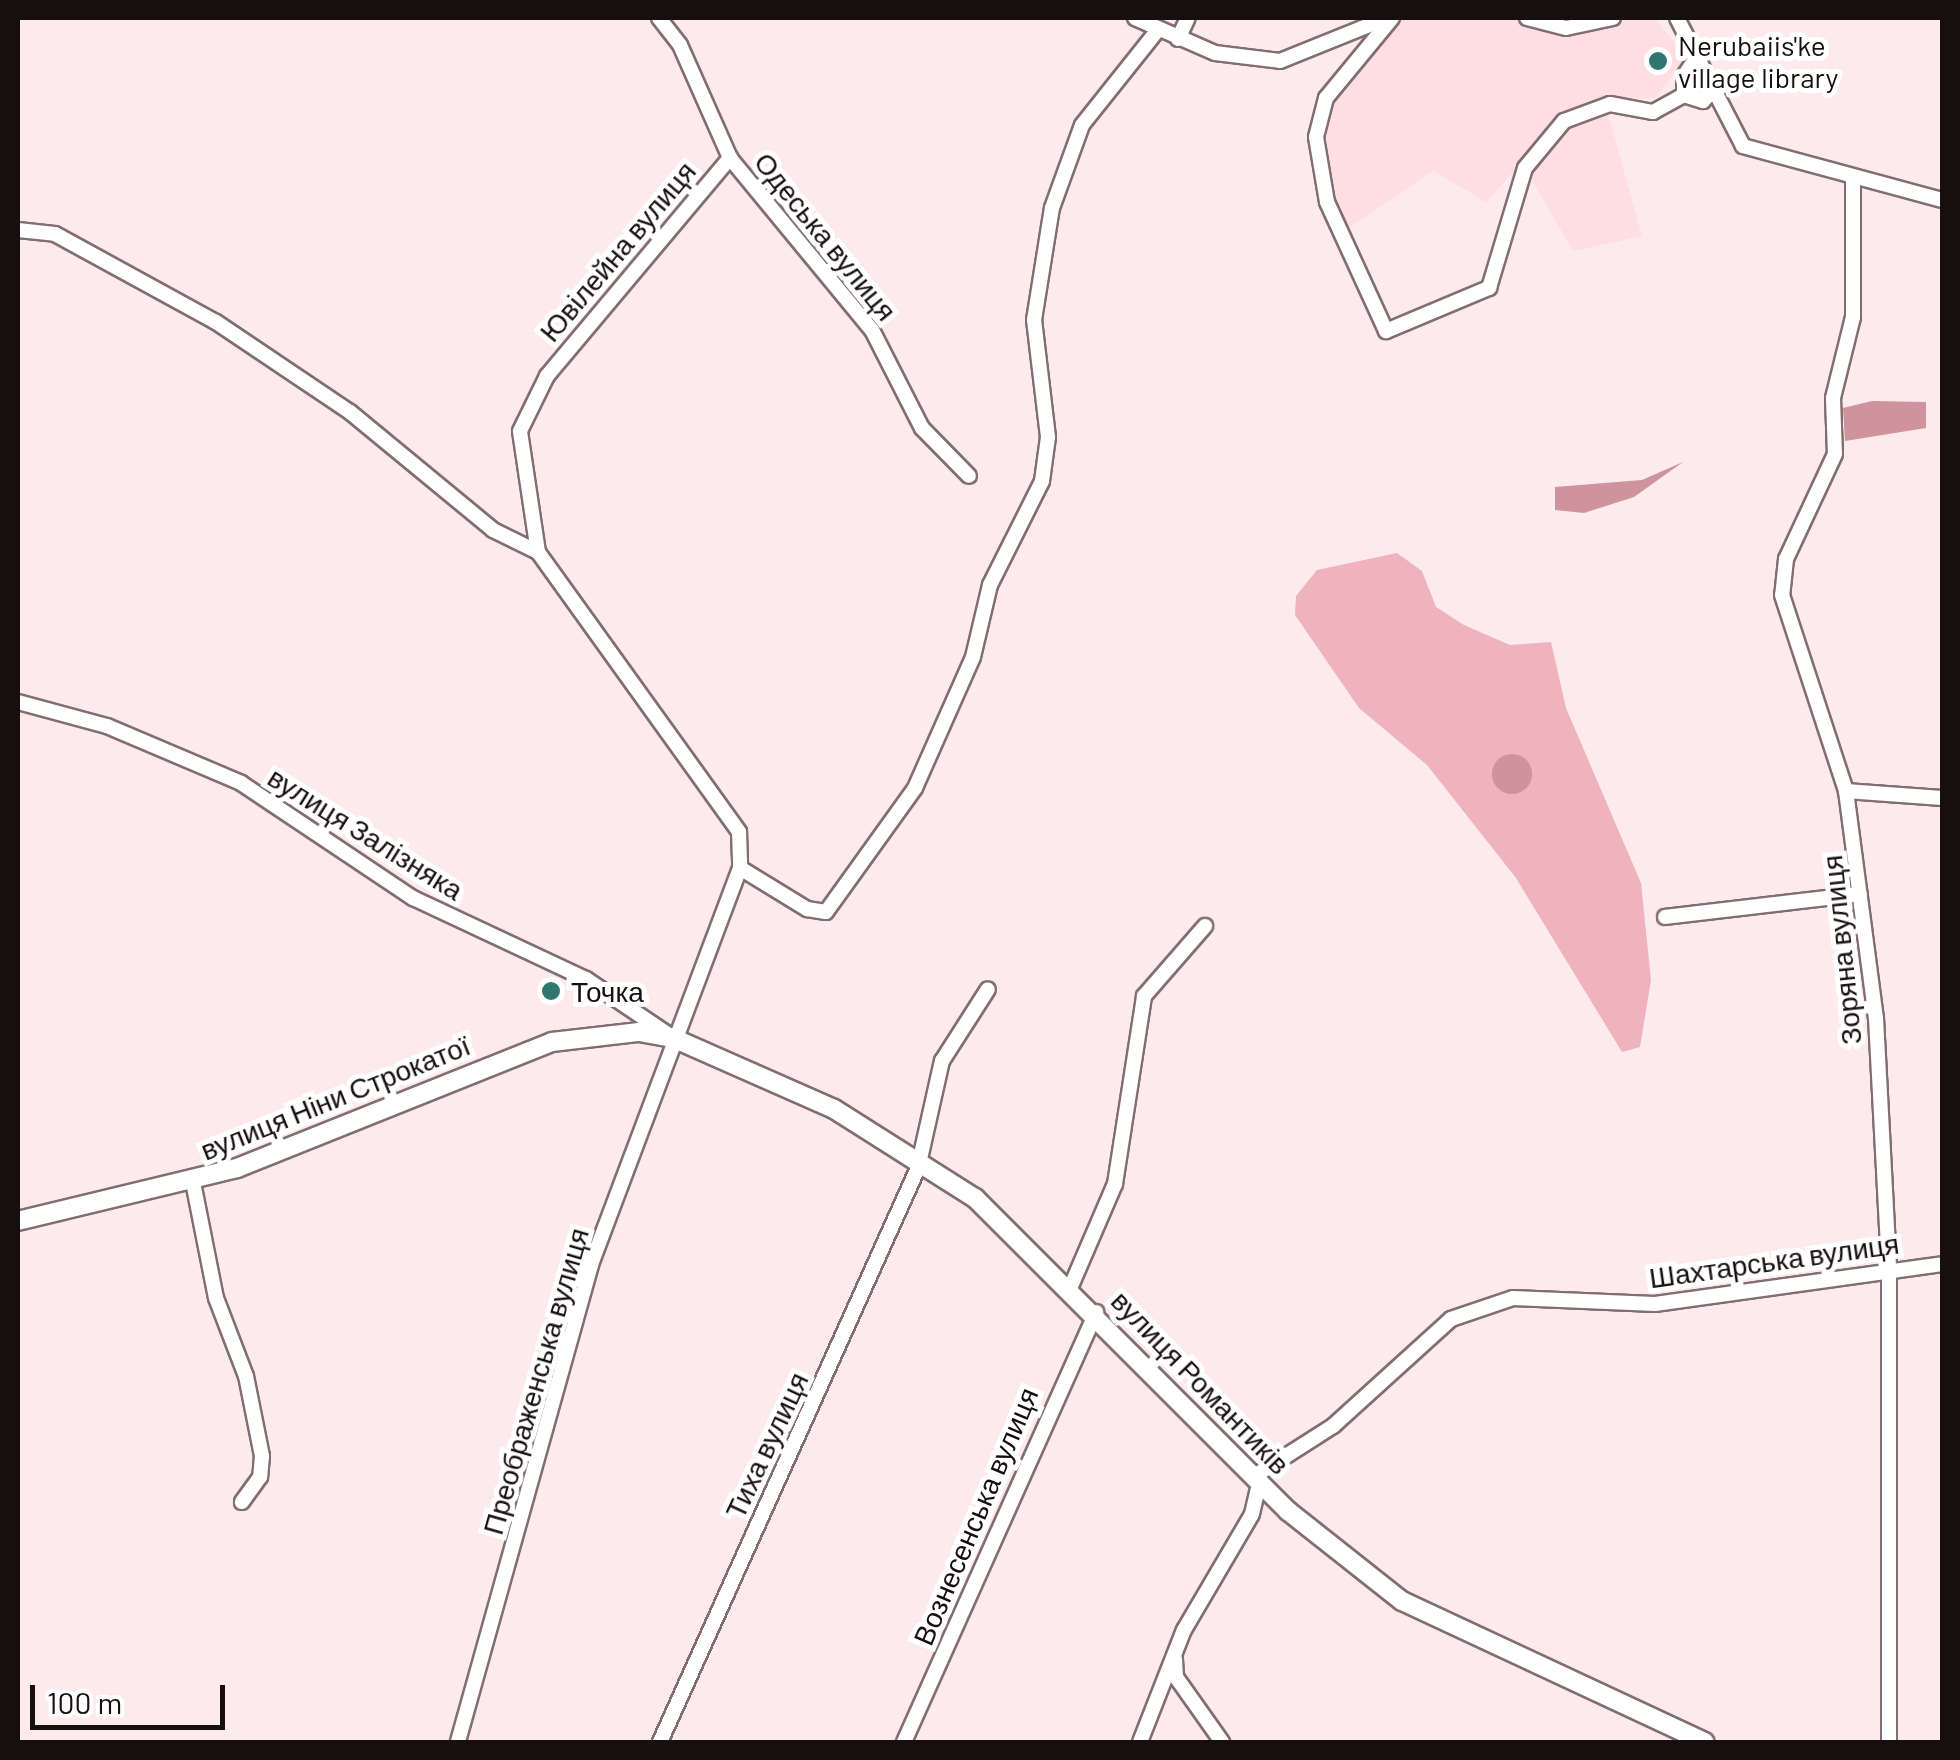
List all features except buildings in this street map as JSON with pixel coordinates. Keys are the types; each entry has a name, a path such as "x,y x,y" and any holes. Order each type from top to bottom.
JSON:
{"street":[{"name":"Одеська вулиця","path":"659,18 680,45 730,158 872,330 922,428 968,476"},
{"path":"1135,18 1178,39 1280,61 1390,18"},
{"path":"1178,39 1188,18"},
{"path":"1390,18 1326,98 1316,137 1326,202 1386,331 1489,288 1525,168 1564,121 1610,104 1652,112 1684,95 1699,61"},
{"path":"1527,18 1566,28 1613,18"},
{"path":"1677,18 1743,146 1942,200"},
{"path":"18,230 40,226 216,322 350,412 494,530 538,552 727,807 740,868 807,908 834,907 915,788 973,657 990,585 1027,514 1048,438 1034,320 1052,208 1082,125 1157,31"},
{"path":"1684,95 1703,100 1715,88"},
{"name":"Ювілейна вулиця","path":"538,552 520,431 546,376 730,158"},
{"name":"Зоряна вулиця","path":"1853,177 1854,318 1833,398 1834,454 1786,559 1782,595 1846,791 1876,1018 1889,1266 1889,1742"},
{"name":"вулиця Залізняка","path":"18,702 107,726 241,783 413,898 586,978 673,1038"},
{"path":"1846,791 1942,798"},
{"name":"Преображенська вулиця","path":"458,1742 591,1266 673,1038 740,868"},
{"path":"1665,918 1860,894"},
{"path":"1071,1286 1115,1184 1144,996 1205,926"},
{"name":"Тиха вулиця","path":"660,1742 918,1168 942,1061 988,990"},
{"name":"вулиця Ніни Строкатої","path":"18,1220 193,1182 552,1042 639,1032 673,1038"},
{"name":"вулиця Романтиків","path":"673,1038 834,1109 918,1168 976,1198 1071,1286 1256,1480 1402,1601 1705,1742"},
{"path":"193,1182 216,1298 246,1376 262,1456 260,1477 242,1502"},
{"name":"Шахтарська вулиця","path":"1256,1480 1333,1426 1451,1320 1485,1307 1533,1293 1604,1304 1731,1297 1889,1266 1942,1264"},
{"name":"Вознесенська вулиця","path":"904,1742 1096,1312"},
{"path":"1140,1742 1184,1630 1252,1514 1256,1480"},
{"path":"1175,1654 1176,1677 1222,1742"}],"shaded area":[{"path":"1402,18 1514,18 1544,26 1654,18 1687,57 1656,98 1610,99 1565,115 1486,202 1433,171 1343,232 1318,149 1321,94"},
{"path":"1606,107 1642,236 1573,251 1528,173 1568,123"},
{"path":"1872,401 1926,402 1926,428 1845,441 1843,408"},
{"path":"1683,462 1634,497 1584,513 1555,510 1555,487 1642,480"},
{"path":"1397,553 1422,571 1436,607 1464,625 1510,645 1551,642 1566,708 1641,883 1651,980 1640,1047 1622,1052 1516,878 1427,765 1359,708 1295,615 1296,596 1317,570"},
{"path":"1512,754 1526,760 1532,774 1526,788 1512,794 1498,788 1492,774 1498,760"}],"place":[{"name":"Nerubaiis'ke village library","path":"1658,61"},
{"name":"Точка","path":"551,991"}]}
